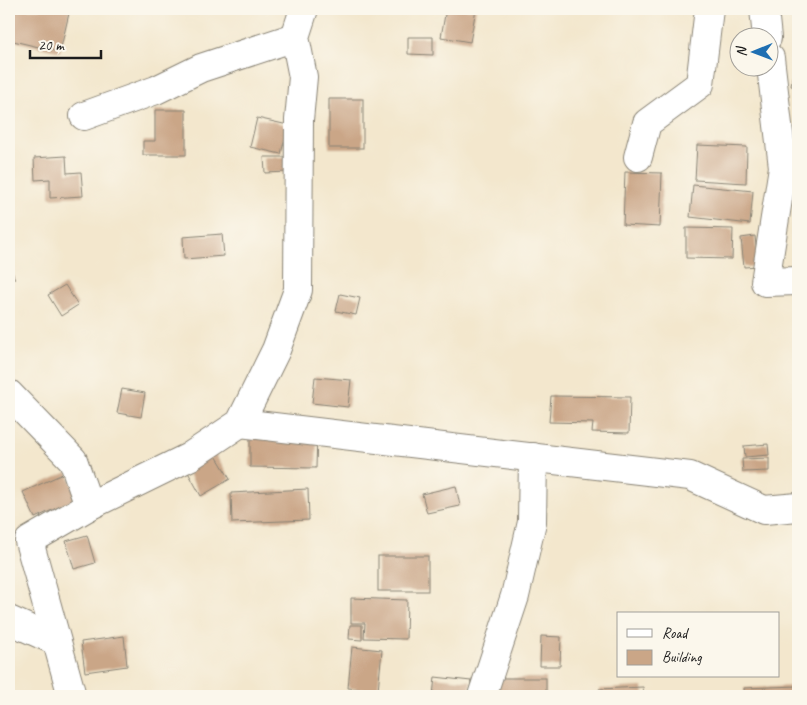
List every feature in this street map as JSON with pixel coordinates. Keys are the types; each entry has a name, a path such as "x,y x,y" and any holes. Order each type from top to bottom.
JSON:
{"street":[{"path":"72,696 29,541 89,506 188,457 240,422 276,350 298,290 298,120 303,77 295,37 304,9"},
{"path":"638,157 647,123 700,84 709,9"},
{"path":"764,9 766,28"},
{"path":"84,116 156,90 201,68 295,37"},
{"path":"772,78 783,168 765,282 798,282"},
{"path":"9,394 73,460 89,506"},
{"path":"240,422 690,476 764,510 798,507"},
{"path":"482,696 515,596 532,522 533,457"},
{"path":"9,620 56,641"}],"building":[{"path":"9,9 70,9 60,52 9,40"},
{"path":"446,9 476,9 470,42 441,37"},
{"path":"408,37 433,37 433,55 408,54"},
{"path":"798,46 798,87 791,86"},
{"path":"329,99 363,99 363,148 329,148"},
{"path":"155,110 186,110 186,155 143,155 143,141 155,141"},
{"path":"257,118 288,125 281,154 250,147"},
{"path":"697,145 747,147 746,183 695,180"},
{"path":"66,156 67,173 81,172 83,196 50,198 50,179 35,180 34,158"},
{"path":"264,157 287,157 288,172 265,173"},
{"path":"625,172 662,173 660,227 623,225"},
{"path":"693,185 753,191 750,224 690,217"},
{"path":"686,228 733,229 732,259 686,258"},
{"path":"222,234 224,256 184,259 183,237"},
{"path":"755,236 758,266 744,267 741,238"},
{"path":"9,265 15,279 9,281"},
{"path":"65,285 78,305 61,316 48,295"},
{"path":"340,294 360,298 356,315 336,311"},
{"path":"315,377 351,380 348,407 312,403"},
{"path":"122,389 145,393 141,417 117,413"},
{"path":"551,396 630,397 629,433 592,432 593,423 549,422"},
{"path":"250,432 317,433 316,468 250,467"},
{"path":"768,444 769,455 745,457 744,446"},
{"path":"212,449 230,479 201,496 184,465"},
{"path":"769,458 769,471 743,472 742,459"},
{"path":"67,472 78,498 35,518 23,492"},
{"path":"456,486 460,506 427,513 422,494"},
{"path":"308,489 309,520 232,523 231,493"},
{"path":"87,535 95,563 74,569 66,541"},
{"path":"378,556 428,556 428,591 378,591"},
{"path":"351,598 407,600 406,639 364,638 365,623 351,623"},
{"path":"350,625 362,625 362,640 349,639"},
{"path":"124,636 127,666 85,672 81,642"},
{"path":"541,636 561,637 560,666 540,666"},
{"path":"352,647 382,650 378,691 348,688"},
{"path":"435,677 471,681 469,696 433,696"},
{"path":"497,678 546,678 546,696 497,696"},
{"path":"798,686 798,696 745,696 744,688"},
{"path":"643,687 644,696 599,696 599,689"}]}
